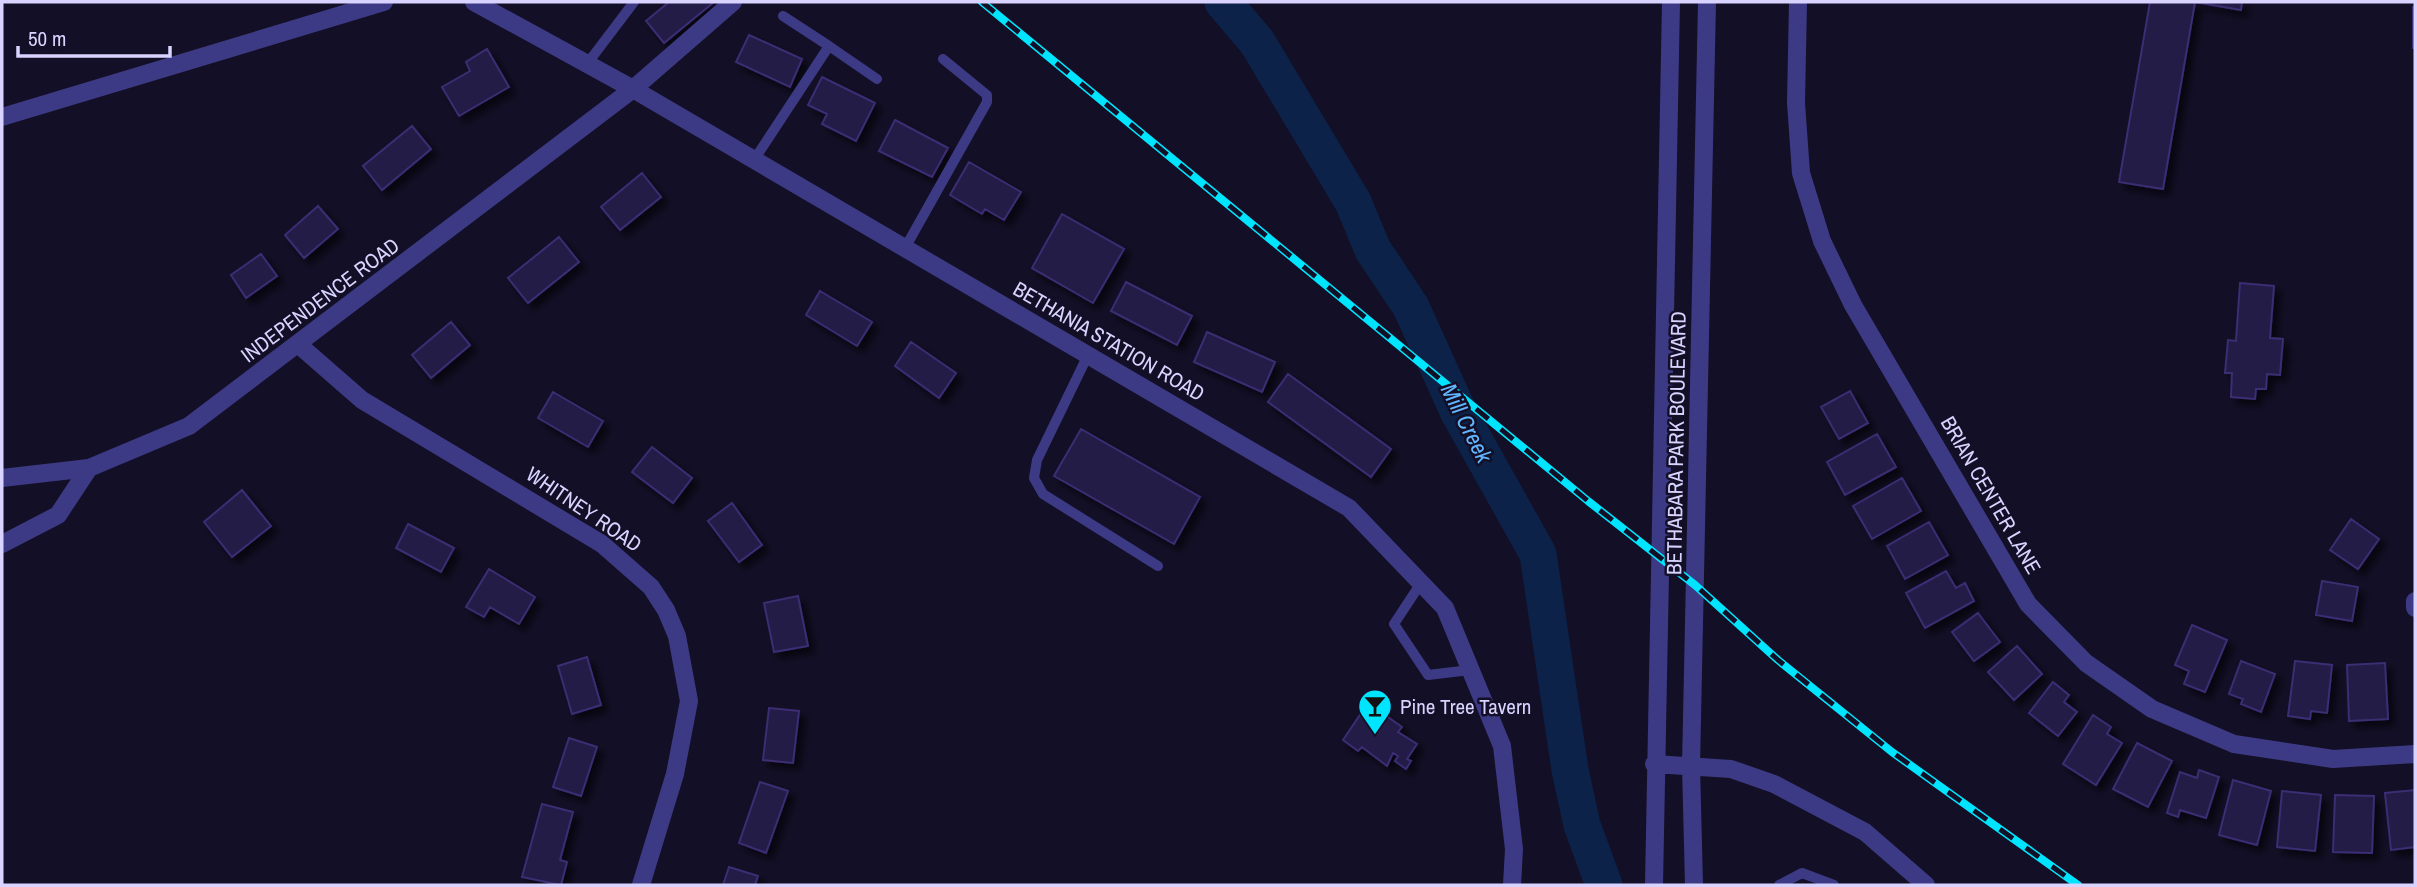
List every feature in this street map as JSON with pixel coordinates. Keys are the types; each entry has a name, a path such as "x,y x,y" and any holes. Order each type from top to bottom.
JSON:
{"street":[{"path":"2,117 383,2"},
{"name":"BETHANIA STATION ROAD","path":"474,2 633,89 1349,508 1445,608 1502,746 1514,849 1512,885"},
{"name":"INDEPENDENCE ROAD","path":"2,478 89,468 189,426 633,89 733,2"},
{"name":"BETHABARA PARK BOULEVARD","path":"1654,885 1654,764 1671,2"},
{"name":"BETHABARA PARK BOULEVARD","path":"1694,885 1691,766 1707,2"},
{"name":"BRIAN CENTER LANE","path":"1798,2 1796,103 1801,173 1822,241 1853,306 2028,604 2087,663 2152,709 2234,744 2333,759 2415,754"},
{"name":"WHITNEY ROAD","path":"299,345 362,400 602,544 642,577 666,610 677,636 687,673 688,715 675,775 641,885"},
{"path":"2,544 58,515 89,468"},
{"path":"2415,601 2415,608"},
{"path":"1654,764 1731,769 1774,784 1865,832 1925,885"}],"lane":[{"path":"587,64 634,2"},
{"path":"783,16 877,79"},
{"path":"754,160 829,46"},
{"path":"905,248 987,102 987,95 943,59"},
{"path":"1088,355 1037,460 1034,478 1043,494 1158,566"},
{"path":"1421,583 1394,624 1428,676 1471,670"},
{"path":"1779,885 1802,873 1834,885"}],"building":[{"path":"669,2 714,2 664,43 646,21"},
{"path":"2150,2 2195,2 2163,189 2119,182"},
{"path":"2195,2 2242,2 2241,10"},
{"path":"2415,7 2415,48 2413,48"},
{"path":"749,35 802,59 790,87 736,62"},
{"path":"487,49 509,87 459,116 442,87 470,71 466,62"},
{"path":"822,77 875,103 856,141 822,124 827,114 808,105"},
{"path":"895,120 948,148 932,177 879,151"},
{"path":"412,126 431,149 382,190 363,166"},
{"path":"969,162 1021,192 1004,220 985,209 982,214 950,195"},
{"path":"642,173 661,197 620,230 601,207"},
{"path":"318,206 338,229 304,258 285,235"},
{"path":"1062,214 1124,249 1093,303 1032,268"},
{"path":"559,237 579,262 528,303 508,278"},
{"path":"261,254 277,276 246,298 231,275"},
{"path":"1126,282 1192,316 1177,345 1111,311"},
{"path":"2240,283 2274,286 2270,338 2283,339 2280,375 2267,374 2266,389 2256,389 2255,399 2231,397 2232,373 2225,373 2228,340 2236,341"},
{"path":"820,291 872,322 857,346 806,315"},
{"path":"451,322 470,345 431,378 412,355"},
{"path":"1207,332 1275,362 1262,392 1194,362"},
{"path":"911,342 956,373 939,398 895,366"},
{"path":"1288,374 1391,449 1371,477 1268,402"},
{"path":"1850,391 1868,423 1839,439 1821,407"},
{"path":"553,392 603,421 588,447 538,418"},
{"path":"1081,429 1200,497 1174,544 1054,476"},
{"path":"1877,434 1896,467 1845,495 1827,462"},
{"path":"652,447 692,478 673,503 632,472"},
{"path":"1902,478 1921,511 1872,539 1853,506"},
{"path":"242,490 271,526 232,557 204,522"},
{"path":"732,503 762,545 739,562 708,521"},
{"path":"2351,519 2379,539 2358,569 2330,550"},
{"path":"1929,522 1948,555 1905,579 1887,546"},
{"path":"408,524 454,548 441,572 396,548"},
{"path":"489,569 535,597 519,624 490,607 484,617 466,607"},
{"path":"1946,571 1956,588 1965,583 1974,601 1925,628 1906,593"},
{"path":"2322,581 2358,587 2352,621 2316,615"},
{"path":"798,596 808,646 774,652 764,603"},
{"path":"1978,613 2000,642 1974,661 1952,632"},
{"path":"2192,625 2227,640 2205,692 2184,684 2189,671 2175,665"},
{"path":"2017,646 2042,674 2014,700 1988,672"},
{"path":"587,657 601,705 572,714 558,666"},
{"path":"2241,661 2275,674 2261,712 2241,704 2243,699 2229,694"},
{"path":"2295,661 2332,665 2327,713 2311,711 2310,719 2288,716"},
{"path":"2385,663 2388,719 2349,721 2347,665"},
{"path":"2053,682 2069,695 2064,702 2077,712 2058,736 2029,713"},
{"path":"769,708 799,711 793,763 763,760"},
{"name":"Pine Tree Tavern","path":"1364,709 1378,719 1382,713 1402,727 1398,732 1417,744 1407,759 1411,761 1406,769 1395,761 1398,756 1393,753 1387,766 1362,747 1358,751 1343,740"},
{"path":"2093,715 2111,727 2107,734 2122,743 2096,785 2063,764"},
{"path":"569,738 597,747 581,796 553,787"},
{"path":"2137,743 2172,761 2148,807 2113,789"},
{"path":"2199,770 2219,777 2206,818 2180,810 2178,817 2167,813 2180,772 2197,778"},
{"path":"2233,780 2271,791 2257,845 2219,835"},
{"path":"760,782 788,791 766,853 739,843"},
{"path":"2415,790 2415,847 2391,850 2385,793"},
{"path":"2282,791 2321,795 2315,851 2277,847"},
{"path":"2335,795 2374,796 2372,853 2333,852"},
{"path":"542,804 573,812 560,860 567,862 561,885 522,877"},
{"path":"729,867 758,876 755,885 723,885"}],"waterway":[{"name":"Mill Creek","path":"1223,2 1257,42 1353,202 1373,250 1411,307 1458,411 1538,554 1570,770 1582,825 1604,885"}],"railway":[{"path":"982,2 1588,501 1695,585 1778,660 1892,752 2078,885"}],"place":[{"name":"Pine Tree Tavern","path":"1375,736"}]}
